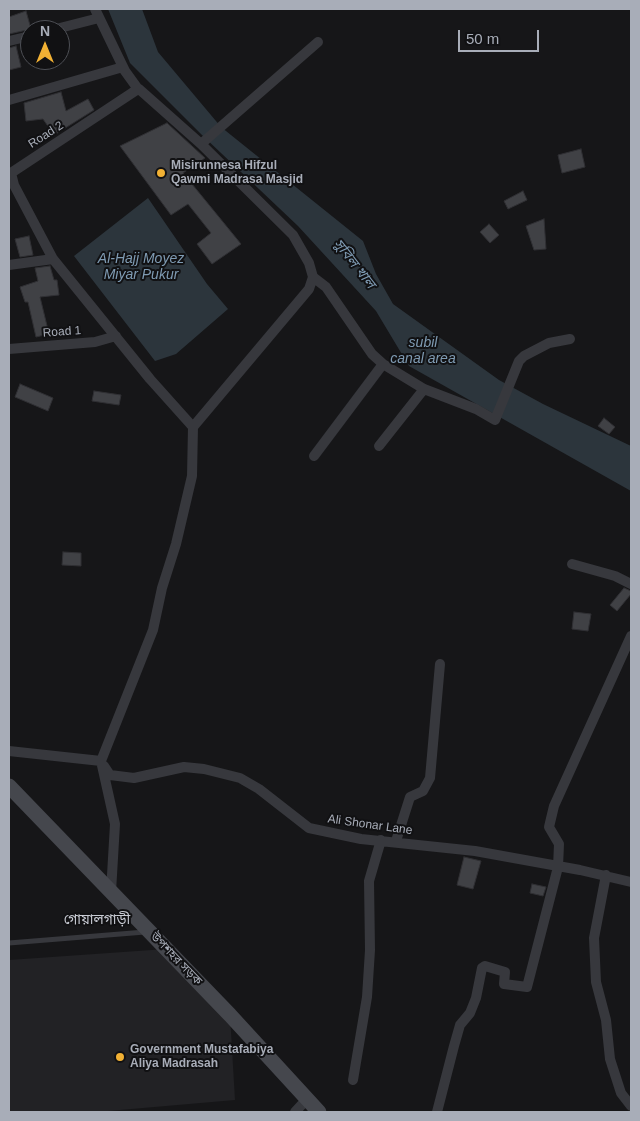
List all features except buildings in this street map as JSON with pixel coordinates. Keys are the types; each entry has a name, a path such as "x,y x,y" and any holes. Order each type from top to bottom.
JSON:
{"main road":[{"name":"উপশহর সড়ক","path":"9,786 150,932 319,1112"}],"street":[{"path":"70,23 97,13 123,67 138,90 139,88 201,144 292,235 309,262 313,278 309,289 193,427"},
{"path":"201,144 318,42"},
{"path":"9,100 123,67"},
{"name":"Road 2","path":"53,258 14,185 11,173 138,90"},
{"path":"9,164 25,164"},
{"path":"9,265 53,258 193,427 194,457 192,476 162,588 153,630 100,761 115,824 111,892"},
{"path":"313,278 326,287 372,354 383,364 424,389 476,409 495,420 519,362 524,356 549,343 570,339"},
{"name":"Road 1","path":"9,349 95,342 116,336"},
{"path":"314,456 383,364"},
{"path":"379,446 424,389"},
{"path":"572,564 615,576 631,584"},
{"path":"437,1112 460,1026 470,1012 476,998 482,968 485,966 505,972 504,984 527,987 558,867 559,844 549,827 554,806 631,636"},
{"path":"396,841 410,797 423,791 430,778 440,664"},
{"path":"9,751 100,761"},
{"name":"Ali Shonar Lane","path":"100,761 110,775 134,778 184,767 204,769 240,778 259,788 309,828 361,839 396,841 439,849 475,851 631,882"},
{"path":"353,1080 367,997 370,950 368,881 381,840"},
{"path":"606,876 594,938 596,982 606,1020 610,1059 621,1093 631,1106"},
{"path":"295,1112 307,1098"}],"lane":[{"path":"9,944 150,932"}],"shaded area":[{"name":"Government Mustafabiya Aliya Madrasah","path":"166,949 230,1015 235,1100 97,1112 9,1112 9,960"}],"water":[{"name":"subil canal area","path":"108,9 142,9 158,52 221,127 363,241 376,274 393,304 499,380 543,404 631,446 631,491 409,366 376,311 298,226 202,135 130,63"},
{"name":"Al-Hajj Moyez Miyar Pukur","path":"148,198 207,284 228,309 176,354 155,361 74,256"}],"place":[{"name":"Misirunnesa Hifzul Qawmi Madrasa Masjid","path":"161,173"},
{"name":"Government Mustafabiya Aliya Madrasah","path":"120,1057"}],"district":[{"name":"গোয়ালগাড়ী","path":"97,920"}],"water label":[{"name":"সুবিল খাল","path":"354,264"}]}
